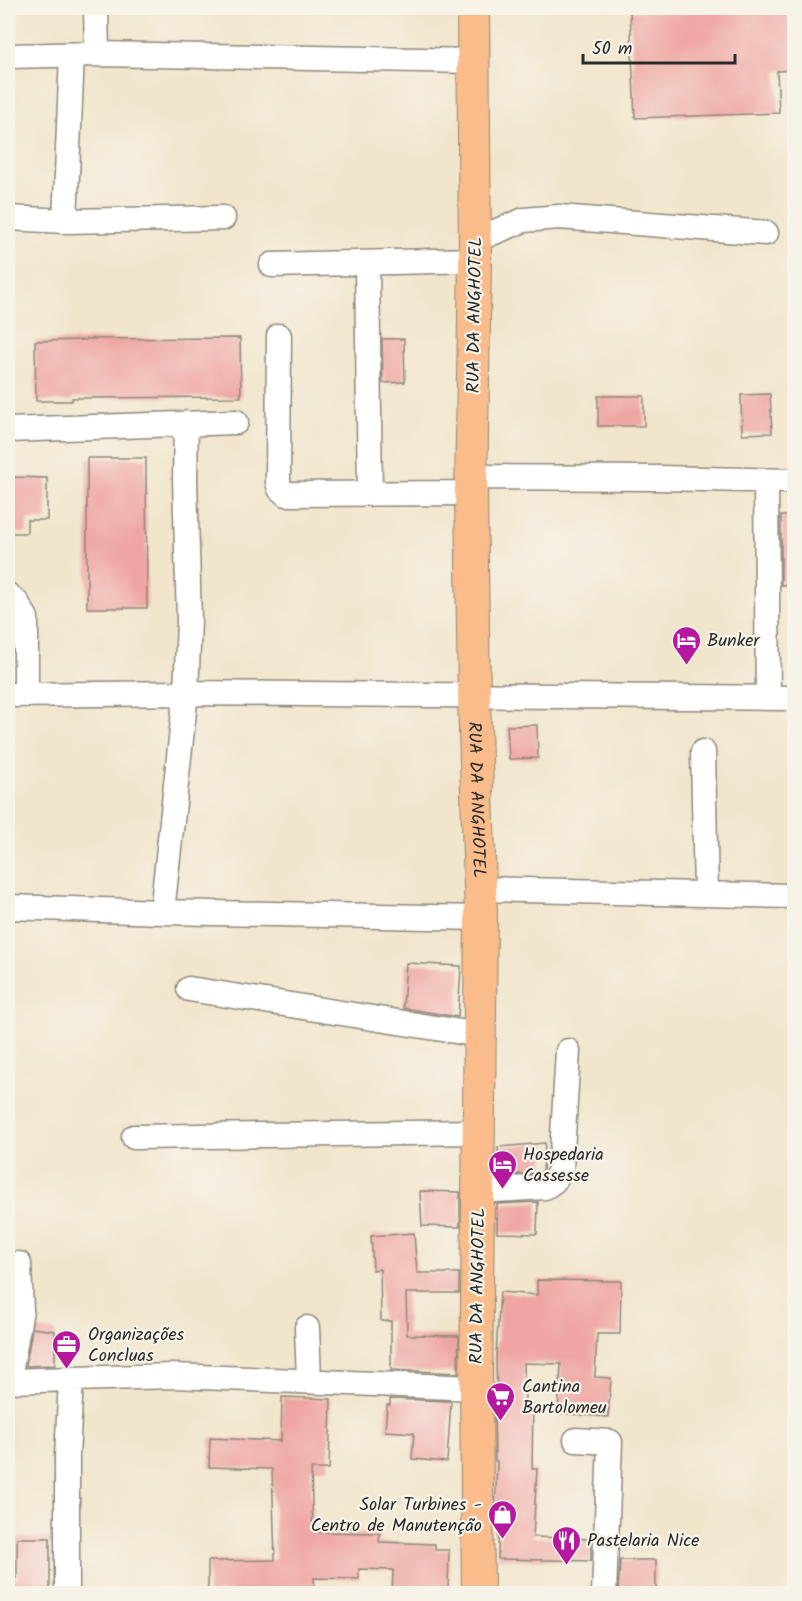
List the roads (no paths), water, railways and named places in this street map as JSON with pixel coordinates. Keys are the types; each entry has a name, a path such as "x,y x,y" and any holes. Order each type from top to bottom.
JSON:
{"main road":[{"name":"RUA DA ANGHOTEL","path":"473,8 475,250 471,485 480,904 476,1388 478,1593"}],"street":[{"path":"96,8 97,54"},
{"path":"8,56 97,54 474,61"},
{"path":"65,221 72,55"},
{"path":"272,265 367,263 475,250 524,220 559,217 765,233"},
{"path":"8,218 65,221 223,218"},
{"path":"367,263 370,494"},
{"path":"279,336 278,482 280,489 286,494 370,494 471,485 658,478 795,481"},
{"path":"8,430 236,422"},
{"path":"162,912 186,693 189,621 186,423"},
{"path":"766,482 768,698"},
{"path":"8,595 24,611 26,618 17,695 186,693 795,698"},
{"path":"703,752 706,894"},
{"path":"8,907 162,912 480,904 706,894 795,896"},
{"path":"189,989 480,1035"},
{"path":"478,1191 545,1186 554,1181 561,1169 568,1051"},
{"path":"134,1137 478,1132"},
{"path":"19,1264 21,1311 11,1377 71,1380 173,1376 476,1388"},
{"path":"307,1328 309,1380"},
{"path":"67,1593 67,1456 71,1380"},
{"path":"576,1440 610,1442 604,1593"}],"place":[{"name":"Bunker","path":"686,666"},
{"name":"Hospedaria Cassesse","path":"502,1190"},
{"name":"Organizações Concluas","path":"67,1370"},
{"name":"Cantina Bartolomeu","path":"501,1422"},
{"name":"Solar Turbines - Centro de Manutenção","path":"503,1540"},
{"name":"Pastelaria Nice","path":"566,1566"}]}
